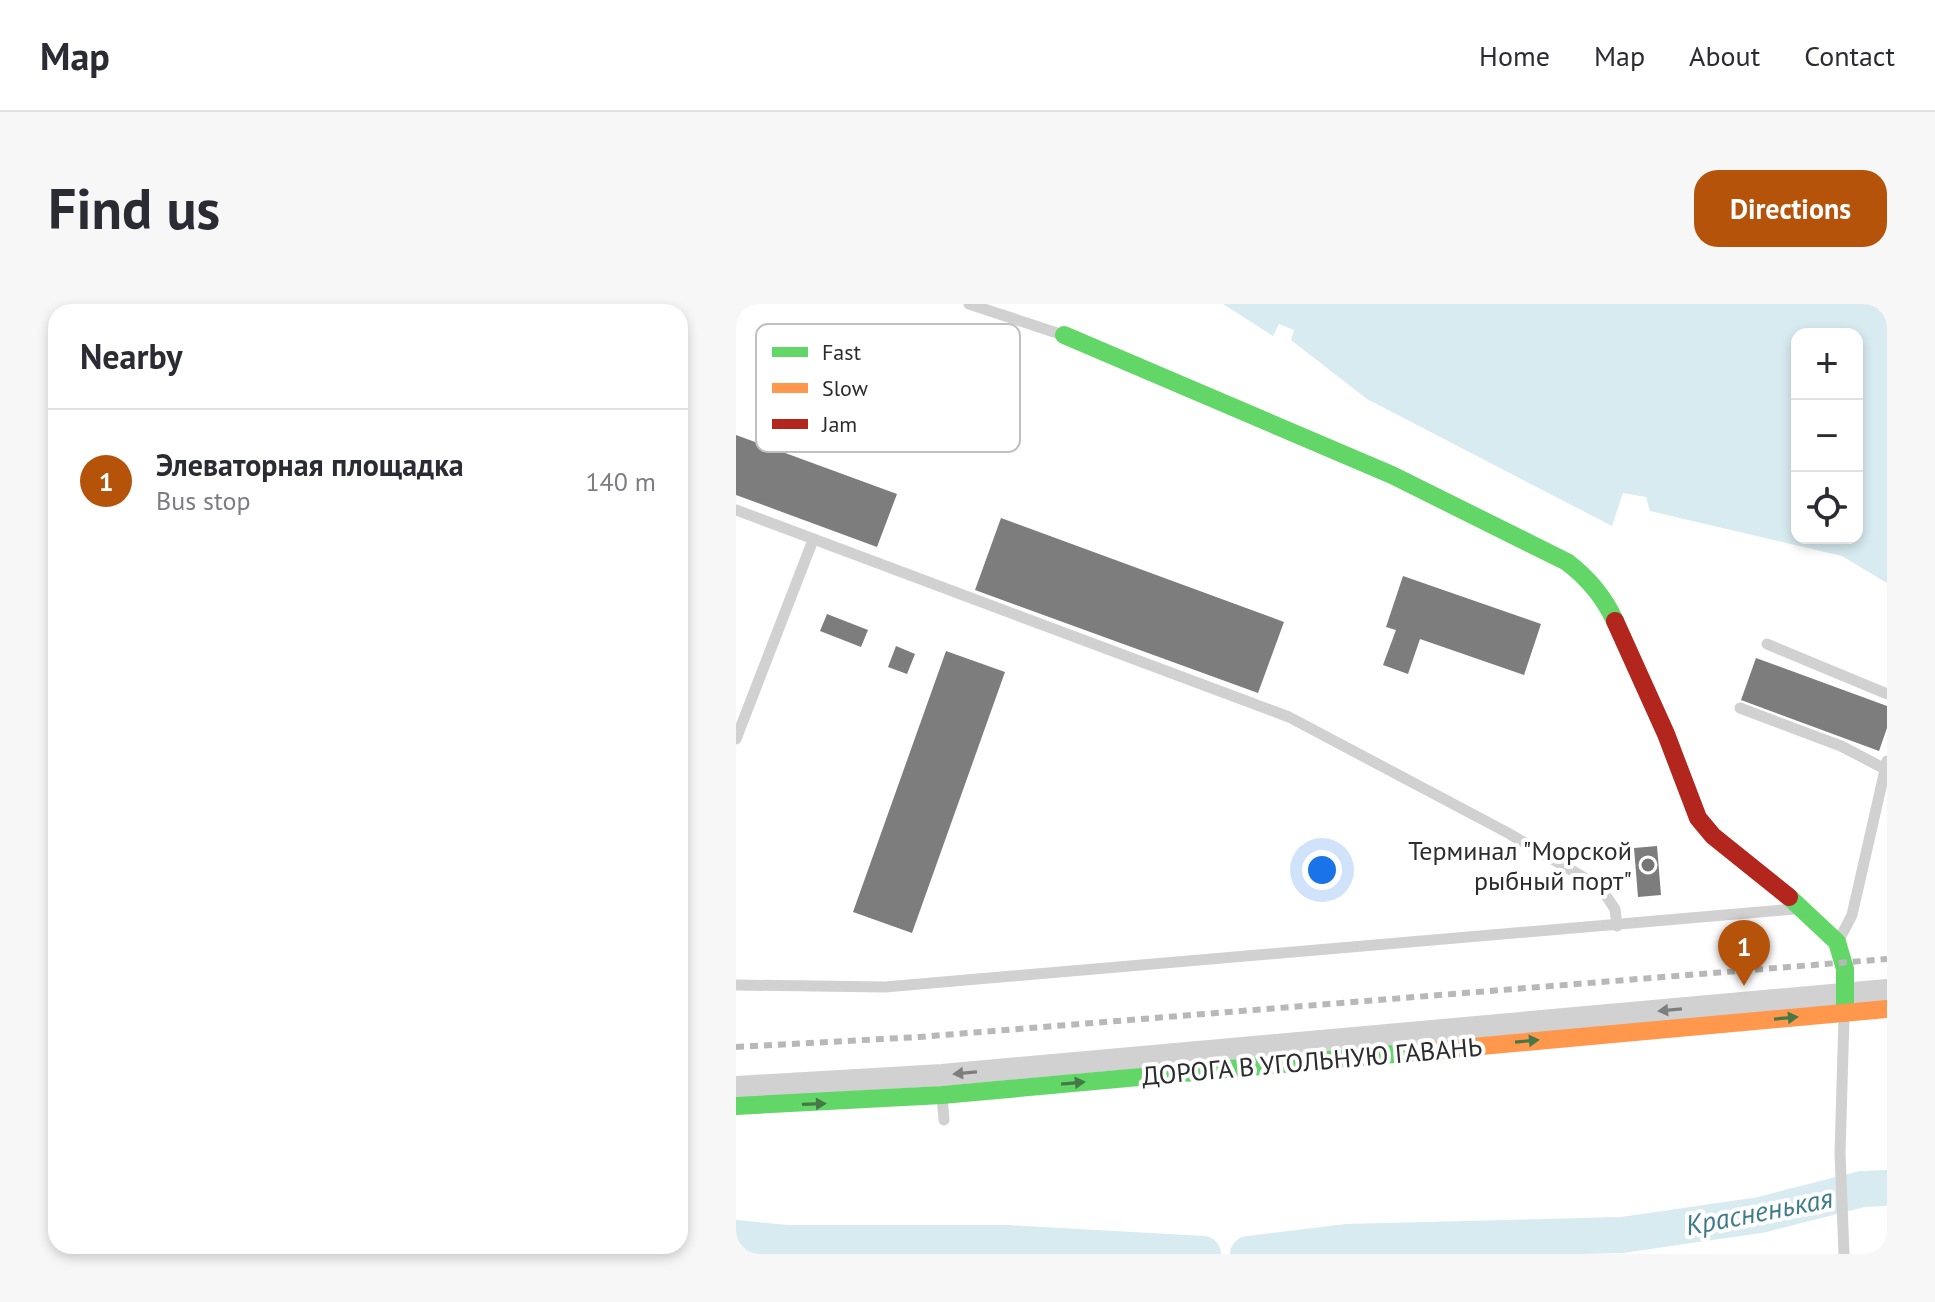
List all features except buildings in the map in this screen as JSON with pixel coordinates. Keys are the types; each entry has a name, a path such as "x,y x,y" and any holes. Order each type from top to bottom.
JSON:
{"street":[{"path":"1064,335 1392,475 1567,562 1586,576 1609,608 1666,734 1698,818 1713,836 1803,908 1837,942 1845,969 1845,1003"},
{"name":"ДОРОГА В УГОЛЬНУЮ ГАВАНЬ","path":"736,1106 942,1095 1845,1003 1887,990"},
{"name":"ДОРОГА В УГОЛЬНУЮ ГАВАНЬ","path":"736,1087 942,1075 1845,1003 1887,1009"}],"lane":[{"path":"969,304 1064,335"},
{"path":"736,510 1289,717 1508,833 1600,887 1615,909 1617,926"},
{"path":"736,739 741,714 813,540"},
{"path":"1767,644 1887,694"},
{"path":"1740,708 1841,746 1886,767 1852,915 1837,942"},
{"path":"736,985 885,987 1803,908"},
{"path":"1844,1254 1840,1153 1845,1003"},
{"path":"942,1095 944,1120"}],"shaded area":[{"path":"1223,304 1887,304 1887,583 1842,556 1650,511 1646,497 1623,493 1612,526 1367,399 1291,340 1294,330 1279,324 1273,336"}],"waterway":[{"name":"Красненькая","path":"1248,1254 1346,1242 1622,1235 1760,1215 1862,1189 1887,1188"},
{"name":"Красненькая","path":"736,1238 786,1243 1007,1243 1203,1254"}],"railway":[{"path":"736,1047 919,1037 1887,959"}],"traffic: fast":[{"path":"1064,335 1392,475 1567,562 1595,588 1615,621"},
{"path":"1789,897 1837,942 1845,969 1845,1013"},
{"path":"736,1106 942,1095 1427,1051"}],"traffic: slow":[{"path":"1427,1051 1887,1009"}],"traffic: jam":[{"path":"1615,621 1666,734 1698,818 1713,836 1789,897"}],"place":[{"name":"Терминал \"Морской рыбный порт\"","path":"1648,865"},
{"name":"Элеваторная площадка","path":"1744,986"}]}
